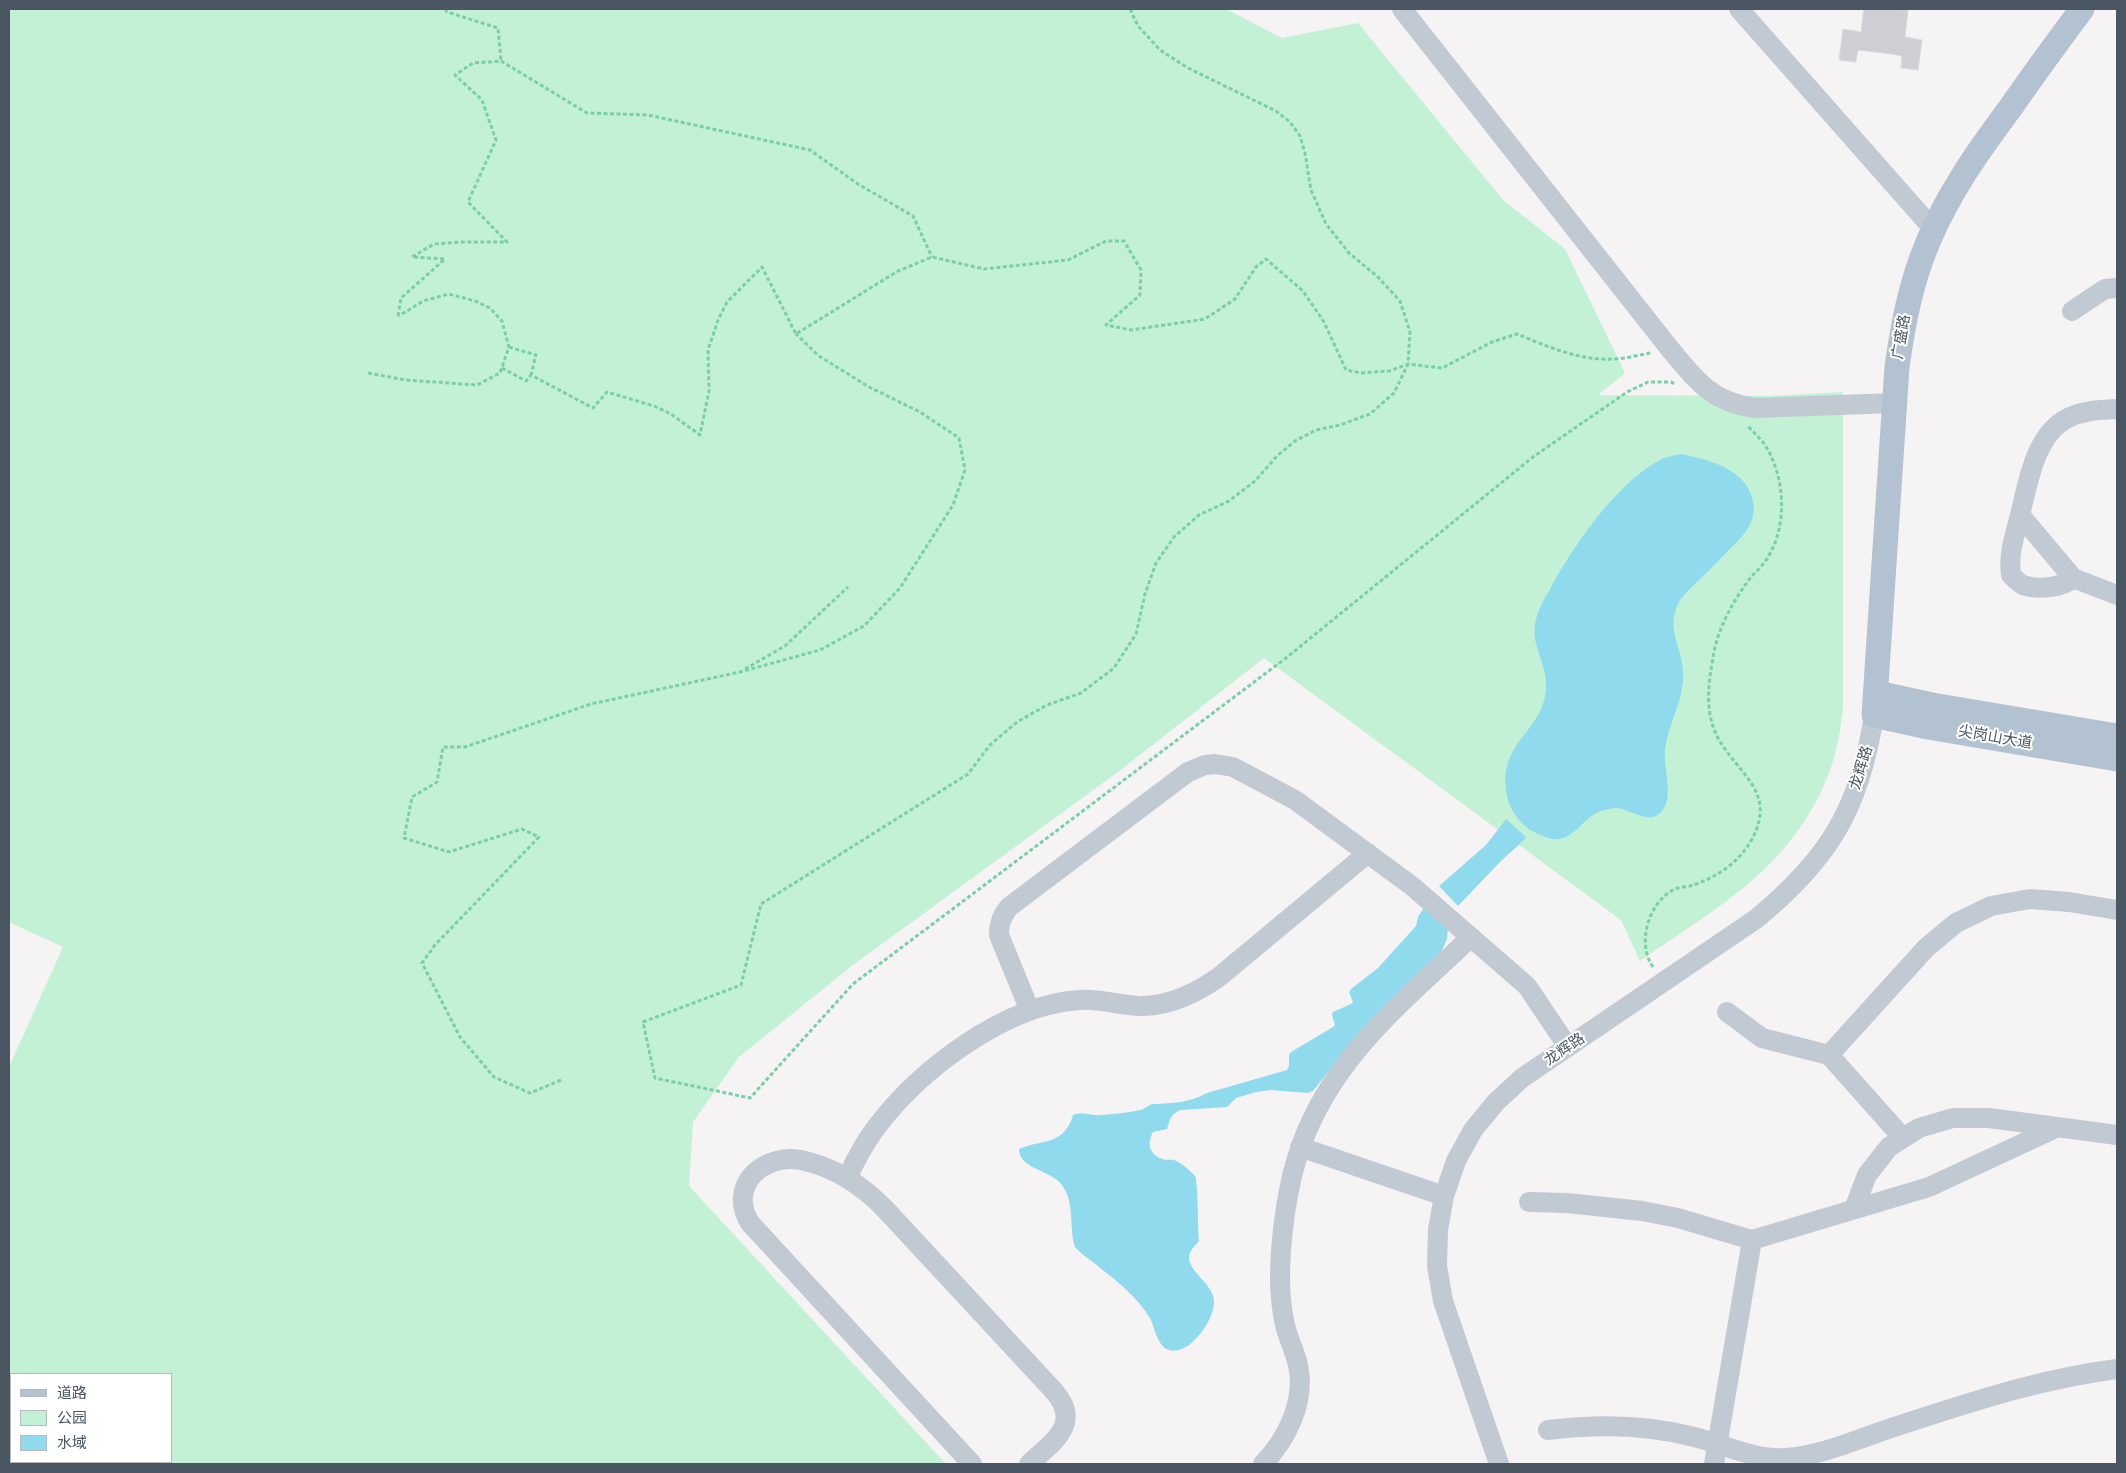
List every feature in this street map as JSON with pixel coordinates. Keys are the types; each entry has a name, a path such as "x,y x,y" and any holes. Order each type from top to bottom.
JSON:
{"main road":[{"name":"广盛路","path":"1876,704 1897,367 1903,325 1913,284 1945,205 1966,168 2082,9"},
{"name":"尖岗山大道","path":"1876,704 1932,705 2117,736"},
{"name":"尖岗山大道","path":"1876,704 1928,727 2117,759"}],"street":[{"path":"1402,9 1670,349 1707,390 1737,405 1768,408 1895,403"},
{"path":"1739,9 1934,230"},
{"path":"2072,311 2105,289 2117,288"},
{"path":"2073,578 2066,584 2042,587 2022,585 2011,575 2009,562 2012,542 2029,474 2050,432 2067,418 2090,411 2117,409"},
{"path":"2020,515 2073,578 2117,595"},
{"name":"龙辉路","path":"1499,1464 1443,1301 1438,1266 1438,1230 1444,1196 1456,1161 1473,1130 1496,1102 1522,1078 1756,919 1783,897 1808,872 1846,814 1859,782 1869,749 1876,704"},
{"path":"1030,1011 999,934 999,927 1004,913 1025,895 1196,768 1215,764 1233,767 1295,800 1412,886 1527,986 1568,1048"},
{"path":"847,1178 875,1130 917,1084 950,1056 981,1036 1046,1005 1080,999 1142,1006 1170,1003 1196,993 1219,977 1368,853"},
{"path":"1829,1055 1926,948 1956,923 1992,906 2030,899 2069,902 2117,910"},
{"path":"1263,1464 1276,1452 1290,1425 1298,1396 1298,1366 1285,1324 1280,1280 1286,1206 1300,1147 1324,1096 1345,1062 1366,1038 1471,937"},
{"path":"1727,1012 1762,1038 1829,1055 1903,1138"},
{"path":"1854,1209 1867,1175 1889,1147 1919,1128 1953,1118 1989,1118 2117,1136"},
{"path":"1529,1202 1567,1203 1642,1211 1678,1218 1752,1240 1929,1187 2058,1127"},
{"path":"1300,1147 1444,1196"},
{"path":"972,1464 750,1223 744,1213 741,1201 744,1189 750,1178 760,1169 772,1163 799,1160 830,1170 847,1178 874,1198 1063,1401 1067,1416 1063,1431 1029,1464"},
{"path":"1714,1464 1752,1240"},
{"path":"1548,1430 1596,1426 1663,1430 1718,1444 1750,1456 1785,1458 1820,1452 2014,1388 2065,1377 2117,1369"}],"path":[{"path":"445,9 447,12 498,28 501,61"},
{"path":"1130,9 1138,26 1160,50 1188,68 1276,111 1290,122 1300,136 1305,153 1311,190 1326,224 1349,254 1378,277 1400,301 1410,332 1408,364 1394,392 1370,414 1340,425 1316,430 1295,441 1277,456 1255,481 1229,501 1199,516 1174,537 1156,563 1145,594 1136,634 1114,668 1081,693 1048,704 1017,722 990,746 968,774 761,904 741,985 643,1022 655,1078 750,1098 853,984 1286,658 1533,457 1627,392 1648,382 1671,382 1678,385"},
{"path":"368,373 406,380 477,385 500,373 502,368 509,347 502,321 490,308 475,301 450,294 423,301 398,316 401,298 445,259 412,257 434,244 507,242 468,202 496,140 482,100 455,75 473,63 501,61 587,113 648,115 810,150 858,184 913,216 932,257"},
{"path":"796,334 898,271 932,257 984,269 1068,260 1106,241 1124,241 1141,270 1140,295 1106,325 1131,330 1206,319 1235,299 1256,267 1266,260 1303,291 1324,322 1346,370 1362,373 1388,371 1408,364 1442,368 1492,342 1517,334 1549,348 1582,356 1611,359 1670,349"},
{"path":"531,374 594,408 607,392 654,406 671,414 700,435 709,391 708,350 718,320 727,302 762,267 796,334 819,356 869,387 920,412 959,438 965,470 953,505 928,548 900,588 864,626 820,650 740,672 591,704 465,747 443,747 437,782 412,797 404,838 449,852 522,829 539,837 435,945 422,963 460,1037 494,1077 530,1093 561,1080"},
{"path":"502,368 526,381 531,374 536,355 509,347"},
{"path":"1664,982 1651,964 1645,943 1648,922 1658,903 1675,889 1707,880 1739,858 1752,839 1759,822 1760,803 1753,785 1718,736 1708,708 1714,651 1722,625 1735,601 1768,557 1779,531 1782,503 1777,475 1765,445 1744,422"},
{"path":"740,672 785,646 848,587"}],"green space":[{"path":"9,9 1226,9 1282,38 1358,23 1503,200 1565,249 1625,373 1598,395 1768,396 1843,392 1843,710 1832,765 1813,806 1795,835 1774,860 1725,902 1640,961 1621,920 1264,658 1118,772 853,965 739,1057 693,1122 689,1186 946,1464 9,1464 9,1067 63,947 9,922"}],"water":[{"path":"1680,454 1718,464 1735,474 1743,480 1748,488 1754,508 1753,517 1745,533 1685,594 1676,609 1674,633 1682,663 1683,682 1679,702 1666,742 1665,758 1668,792 1666,804 1656,816 1649,817 1623,809 1612,808 1597,813 1569,835 1562,838 1553,839 1543,836 1526,827 1513,811 1507,794 1505,775 1513,751 1533,723 1544,701 1546,679 1536,643 1535,624 1537,615 1558,574 1582,537 1612,500 1644,470 1662,459"},
{"path":"1506,819 1526,837 1458,906 1439,886 1486,845"},
{"path":"1427,903 1448,926 1447,939 1440,955 1351,1043 1313,1091 1308,1093 1271,1090 1256,1092 1236,1098 1227,1107 1180,1110 1172,1116 1167,1129 1153,1132 1150,1140 1152,1152 1164,1160 1176,1161 1195,1176 1199,1241 1191,1252 1189,1259 1191,1265 1213,1294 1214,1301 1206,1326 1193,1342 1177,1350 1165,1348 1159,1341 1150,1318 1140,1304 1120,1284 1075,1247 1070,1203 1063,1187 1057,1180 1023,1160 1019,1149 1058,1137 1069,1125 1073,1115 1076,1114 1120,1113 1140,1110 1152,1104 1187,1101 1207,1093 1287,1070 1291,1052 1335,1025 1333,1012 1353,1002 1349,992 1351,989 1378,968 1416,926 1418,917"}],"building":[{"path":"1864,9 1908,10 1905,37 1922,40 1918,70 1901,68 1902,56 1892,54 1858,50 1856,62 1839,60 1843,29 1861,32"}]}
